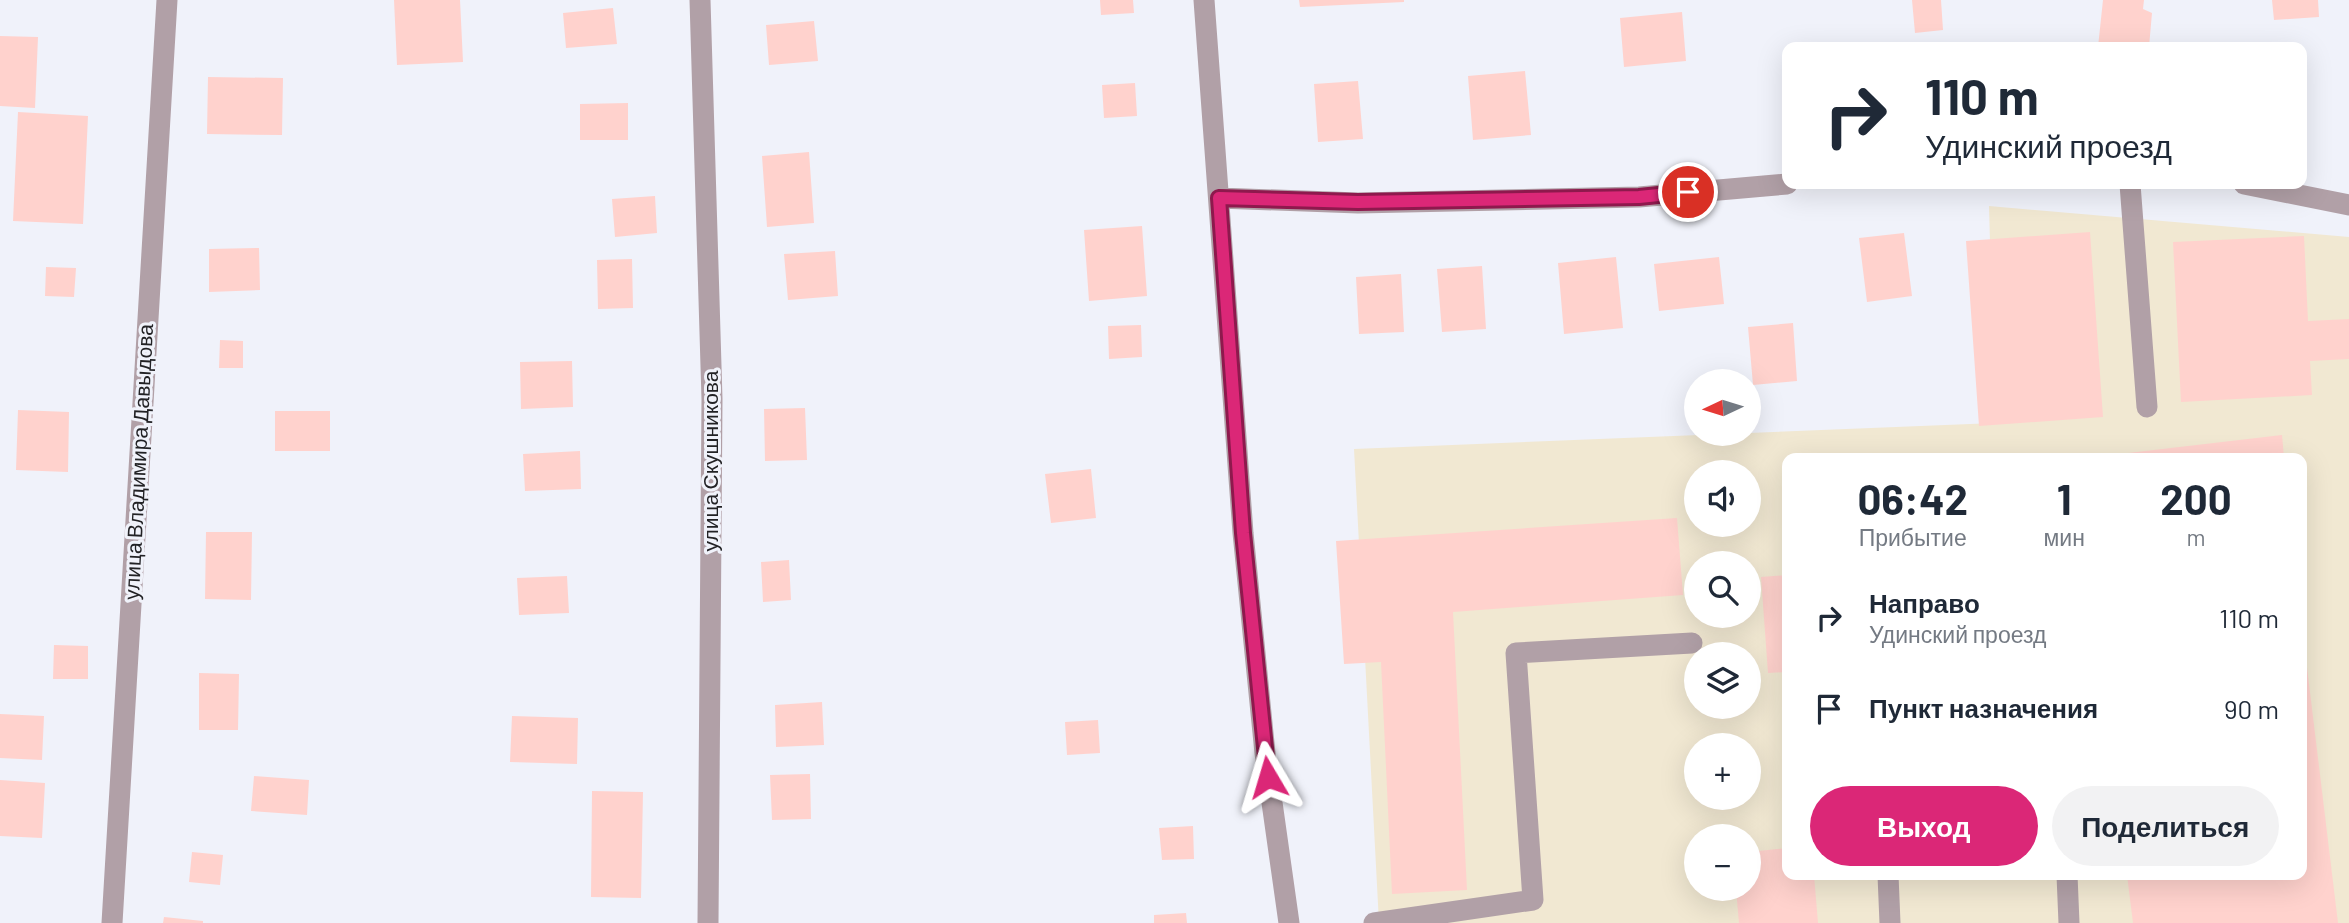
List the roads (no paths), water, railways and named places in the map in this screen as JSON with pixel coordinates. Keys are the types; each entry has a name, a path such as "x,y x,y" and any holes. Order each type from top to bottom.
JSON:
{"street":[{"name":"улица Владимира Давыдова","path":"112,923 167,0"},
{"name":"улица Скушникова","path":"700,0 712,399 708,923"},
{"path":"1204,0 1244,547 1265,753 1289,923"},
{"path":"1219,198 1358,202 1639,197 1782,184"},
{"path":"2130,189 2147,407"},
{"path":"2269,189 2349,205"},
{"path":"1374,923 1533,900 1516,653 1684,643"},
{"path":"1888,880 1890,923"},
{"path":"2067,880 2068,923"}]}
